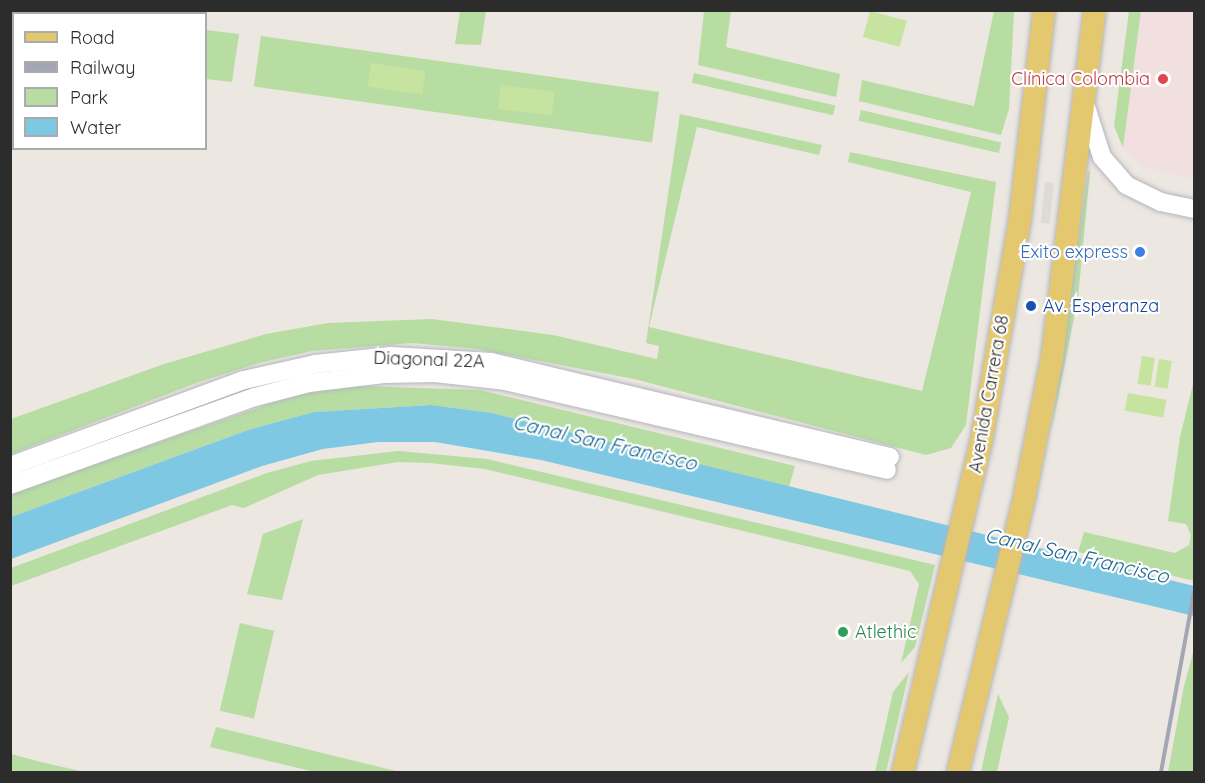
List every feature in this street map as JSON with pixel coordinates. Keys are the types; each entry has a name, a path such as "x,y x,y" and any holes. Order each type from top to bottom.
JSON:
{"main road":[{"name":"Avenida Carrera 68","path":"903,772 964,522 1020,219 1044,10"},
{"path":"958,772 1016,535 1058,323 1086,106 1095,10"}],"street":[{"path":"1086,106 1102,157 1126,185 1161,202 1194,209"},
{"name":"Diagonal 22A","path":"10,466 244,380 315,364 391,356 456,358 501,364 888,463 505,381 435,373 383,374 309,383 255,397 10,485"}],"shaded area":[{"name":"Clínica Colombia","path":"1141,11 1194,11 1194,179 1145,168 1123,148"},
{"path":"1045,182 1054,183 1050,224 1041,223"}],"green space":[{"path":"460,11 486,11 481,45 455,44"},
{"path":"704,11 731,11 726,47 840,74 836,97 698,65"},
{"path":"870,11 907,21 900,47 863,37"},
{"path":"994,11 1014,11 1009,109 1001,135 859,101 862,80 974,106"},
{"path":"1129,11 1141,11 1123,148 1114,126"},
{"path":"207,30 239,34 232,82 207,79"},
{"path":"261,36 659,92 652,142 254,87"},
{"path":"371,63 425,71 422,94 368,87"},
{"path":"694,73 835,106 833,115 692,83"},
{"path":"501,85 555,92 552,115 498,109"},
{"path":"861,110 1001,142 999,153 859,121"},
{"path":"680,114 822,145 819,155 697,127 649,327 922,391 971,192 848,162 850,152 996,182 966,425 951,448 926,455 634,379 477,349 412,343 312,351 259,363 199,382 11,454 11,419 164,364 266,334 328,323 432,319 553,335 657,359 659,346 646,343"},
{"path":"1090,171 1078,298 1051,433 1088,172"},
{"path":"1142,356 1155,358 1150,386 1138,384"},
{"path":"1159,359 1172,361 1167,389 1155,387"},
{"path":"1194,380 1194,581 1078,552 1084,532 1175,553 1189,545 1191,535 1186,524 1168,521 1180,437"},
{"path":"361,386 480,390 795,466 789,487 492,413 431,405 314,412 248,430 11,517 11,493 301,393"},
{"path":"1128,393 1166,400 1163,417 1125,411"},
{"path":"398,451 487,459 935,565 915,647 901,663 919,584 910,571 485,469 430,463 398,462 318,475 244,508 232,505 11,586 11,568 267,473 311,461"},
{"path":"303,519 282,600 247,594 263,534"},
{"path":"240,623 274,631 254,719 220,711"},
{"path":"1194,649 1194,772 1168,772 1184,686"},
{"path":"909,672 886,772 875,772 893,692"},
{"path":"998,694 1009,717 997,772 981,772"},
{"path":"216,727 400,772 315,772 210,747"},
{"path":"11,754 45,763 85,772 11,772"}],"water":[{"name":"Canal San Francisco","path":"431,405 492,413 1194,586 1194,616 541,460 435,442 378,442 323,449 262,466 11,559 11,517 248,430 314,412"}],"railway":[{"path":"1161,772 1194,593"}],"place":[{"name":"Clínica Colombia","path":"1163,79"},
{"name":"Exito express","path":"1140,252"},
{"name":"Av. Esperanza","path":"1031,306"},
{"name":"Atlethic","path":"843,632"}]}
